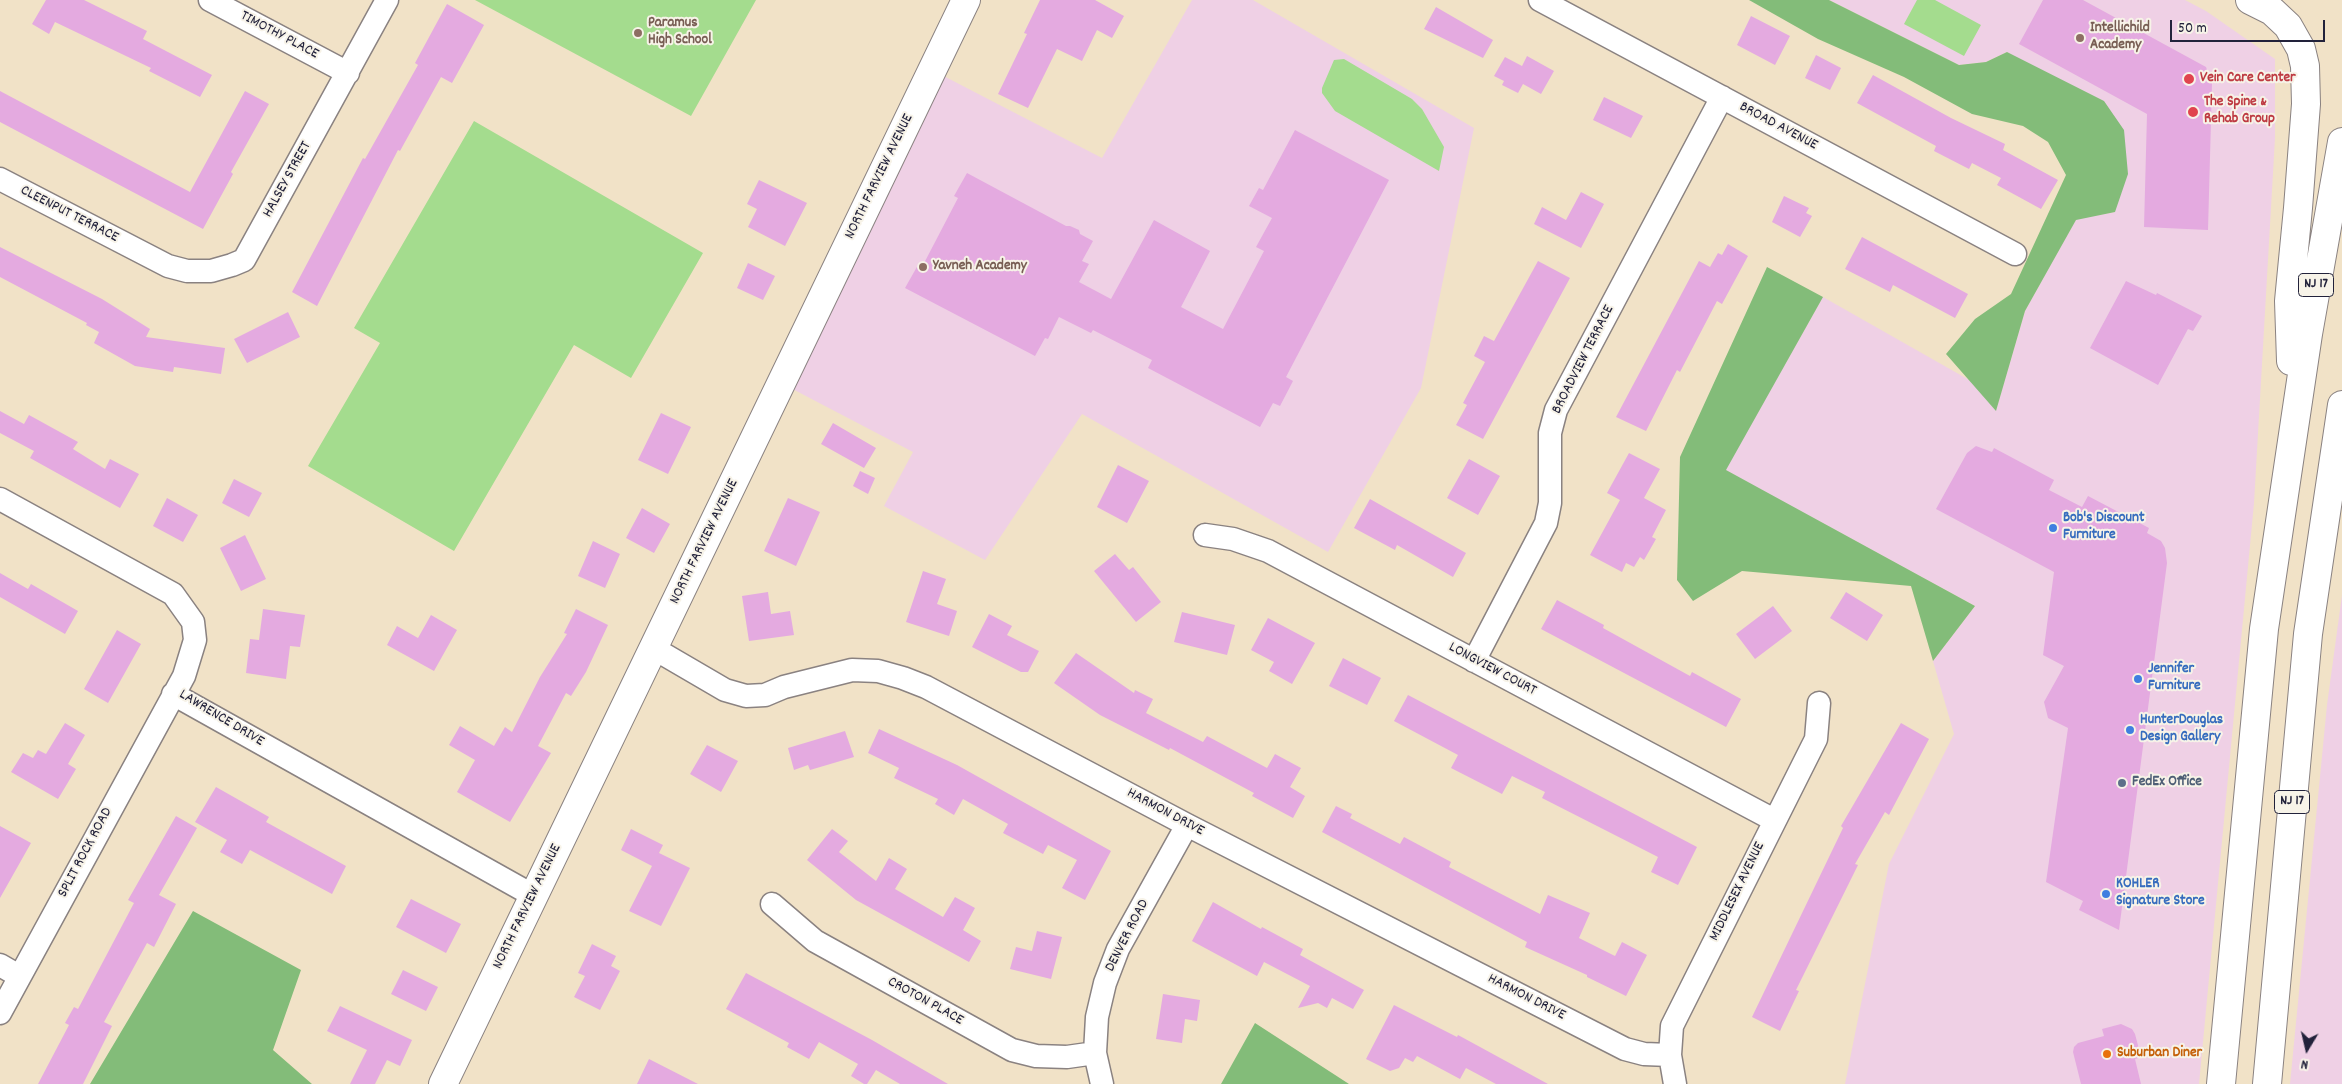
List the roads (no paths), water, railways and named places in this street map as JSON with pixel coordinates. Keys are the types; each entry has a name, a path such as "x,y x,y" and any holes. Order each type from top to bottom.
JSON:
{"main road":[{"name":"NORTH FARVIEW AVENUE","path":"443,1084 966,0"},
{"path":"2250,0 2272,11 2288,26 2302,49 2305,66 2306,104 2289,301 2293,429"},
{"name":"NJ 17","path":"2221,1084 2264,629 2293,429 2342,142"},
{"name":"NJ 17","path":"2266,1084 2308,634 2342,405"}],"street":[{"name":"TIMOTHY PLACE","path":"210,0 348,72"},
{"name":"HALSEY STREET","path":"137,250 168,266 188,271 211,271 244,260 387,0"},
{"name":"BROAD AVENUE","path":"1540,0 2015,254"},
{"name":"BROADVIEW TERRACE","path":"1474,661 1546,523 1550,503 1550,433 1556,410 1722,97"},
{"name":"CLEENPUT TERRACE","path":"0,179 137,250"},
{"name":"LAWRENCE DRIVE","path":"0,499 173,594 193,622 195,640 184,676 173,694 534,896"},
{"name":"LONGVIEW COURT","path":"1205,535 1233,539 1268,551 1774,820"},
{"name":"HARMON DRIVE","path":"653,648 725,690 746,696 765,695 784,687 852,670 878,671 903,678 926,688 1187,825 1625,1049 1644,1054 1670,1055"},
{"name":"SPLIT ROCK ROAD","path":"0,1012 10,971 173,694"},
{"name":"MIDDLESEX AVENUE","path":"1675,1084 1670,1055 1672,1026 1816,739 1819,702"},
{"name":"DENVER ROAD","path":"1102,1084 1095,1053 1097,1018 1105,983 1118,949 1187,825"},
{"name":"CROTON PLACE","path":"772,904 815,941 1012,1050 1036,1056 1067,1057 1095,1053"}],"place":[{"name":"Paramus High School","path":"638,33"},
{"name":"Intellichild Academy","path":"2080,38"},
{"name":"Vein Care Center","path":"2189,79"},
{"name":"The Spine & Rehab Group","path":"2193,112"},
{"name":"Yavneh Academy","path":"923,267"},
{"name":"Bob's Discount Furniture","path":"2053,528"},
{"name":"Jennifer Furniture","path":"2138,679"},
{"name":"HunterDouglas Design Gallery","path":"2130,730"},
{"name":"FedEx Office","path":"2122,783"},
{"name":"KOHLER Signature Store","path":"2106,894"},
{"name":"Suburban Diner","path":"2107,1054"}]}
